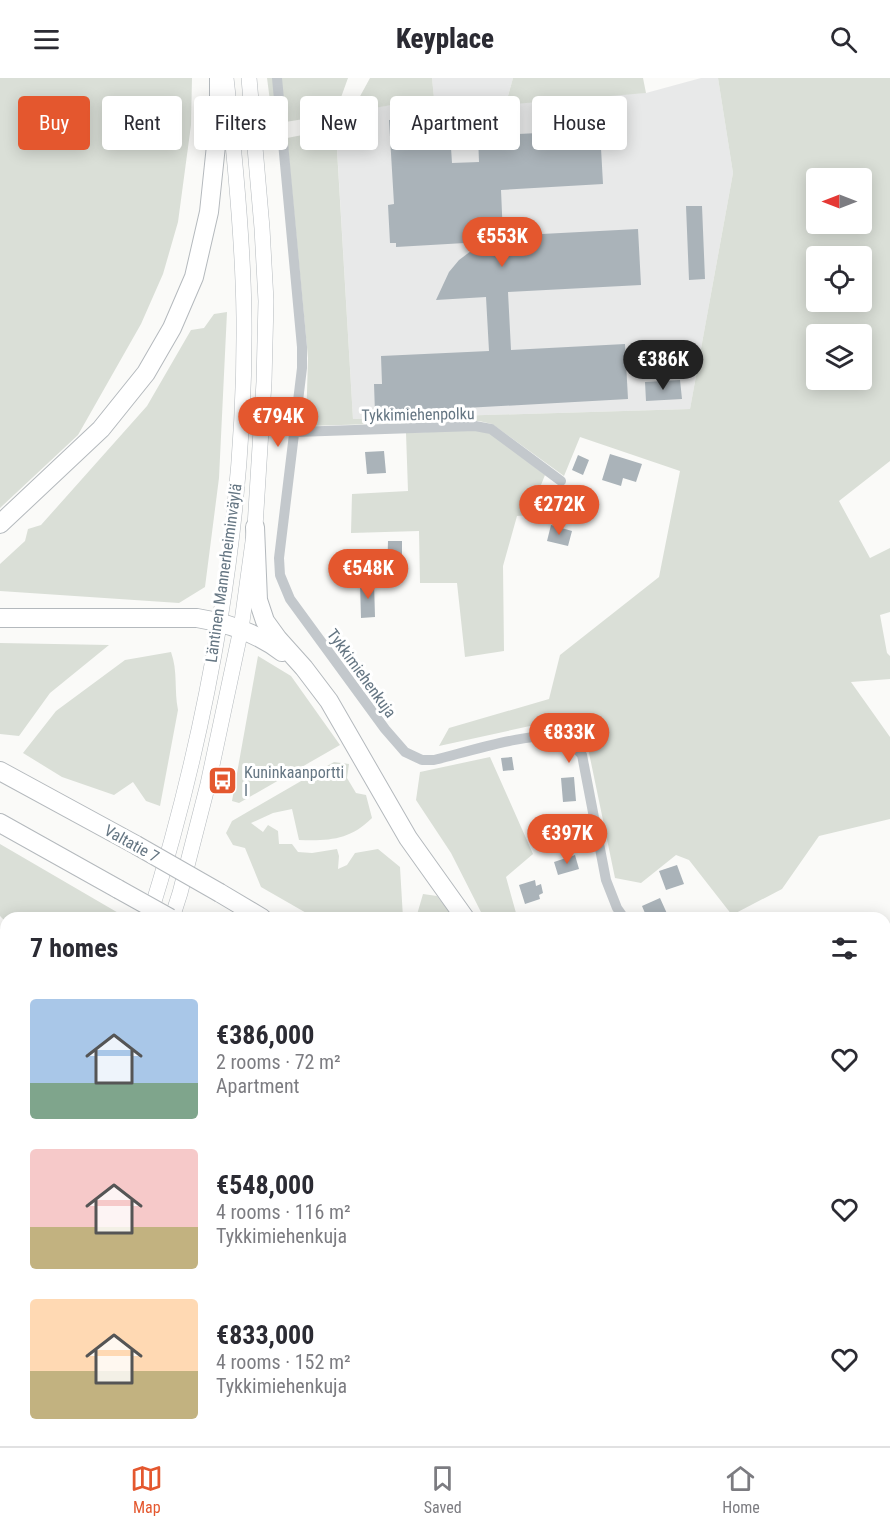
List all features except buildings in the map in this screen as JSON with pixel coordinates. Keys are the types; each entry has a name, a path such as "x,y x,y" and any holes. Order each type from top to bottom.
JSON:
{"highway":[{"path":"0,524 101,429 146,373 172,328 194,277 209,212 219,117 219,78"},
{"path":"255,527 258,600 265,621 329,701 408,837 461,912"},
{"path":"0,618 197,618 220,622 264,640 304,668"},
{"name":"Valtatie 7","path":"0,771 252,912"},
{"path":"0,823 160,912"}],"main road":[{"name":"Läntinen Mannerheiminväylä","path":"151,912 193,756 220,622 234,511 244,317 239,214 226,78"},
{"name":"Läntinen Mannerheiminväylä","path":"173,912 208,784 241,630 255,527 264,382 266,302 261,206 249,78"}],"street":[{"name":"Tykkimiehenkuja","path":"277,78 302,347 302,368 279,558 280,574 290,599 385,729 405,752 414,758 434,760 549,735 568,740 582,755 606,880 620,912"},
{"name":"Tykkimiehenpolku","path":"294,432 475,426 491,429 561,481"}],"shaded area":[{"path":"0,78 192,78 191,125 178,222 163,274 141,324 78,435 0,508"},
{"path":"267,78 348,78 342,96 300,96 300,120 288,122 288,96 269,96"},
{"path":"370,78 432,78 434,96 390,96 390,105 378,107 378,96 360,96"},
{"path":"432,78 513,78 508,96 434,96"},
{"path":"513,78 643,78 646,93 610,96 532,96 532,102 520,104 520,96 508,96"},
{"path":"701,78 718,78 733,173 690,409 353,419 337,150 378,150 378,107 390,105 390,150 520,150 520,96 508,96 646,93"},
{"path":"718,78 890,78 890,461 839,501 870,558 890,548 890,612 880,615 887,653 890,656 890,679 851,682 890,737 890,819 819,836 782,889 738,912 730,912 689,860 676,855 641,883 615,878 588,748 573,734 555,725 530,726 439,746 449,728 549,699 560,655 659,577 680,471 580,437 564,476 492,424 479,421 306,426 308,358 288,138 300,136 300,150 337,150 353,419 690,409 733,173"},
{"path":"227,312 219,478 205,587 179,603 0,591 0,564 25,541 28,529 41,525 147,406 191,330 204,328 214,314"},
{"path":"474,430 489,432 545,475 529,515 517,516 503,566 504,651 465,657 457,583 420,583 419,531 351,533 352,494 408,491 406,433"},
{"path":"0,643 109,645 50,693 19,736 0,734"},
{"path":"171,652 178,710 160,806 146,801 133,782 114,795 62,777 23,753 56,711 125,660"},
{"path":"258,656 291,676 340,745 239,803 232,801"},
{"path":"490,757 533,854 506,877 516,912 481,912 451,853 416,800 420,772"},
{"path":"334,762 349,764 347,778 356,793 366,795 372,818 356,831 338,838 299,840 292,809 273,813 251,823 263,832 268,825 278,831 279,844 292,844 298,852 312,853 337,849 338,869 347,865 355,853 378,849 400,867 403,912 305,912 261,887 245,848 233,845 226,833 232,821"},
{"path":"0,844 117,912 0,912"},
{"path":"423,894 437,896 449,912 418,912"}],"place":[{"name":"Kuninkaanportti I","path":"223,781"}]}
